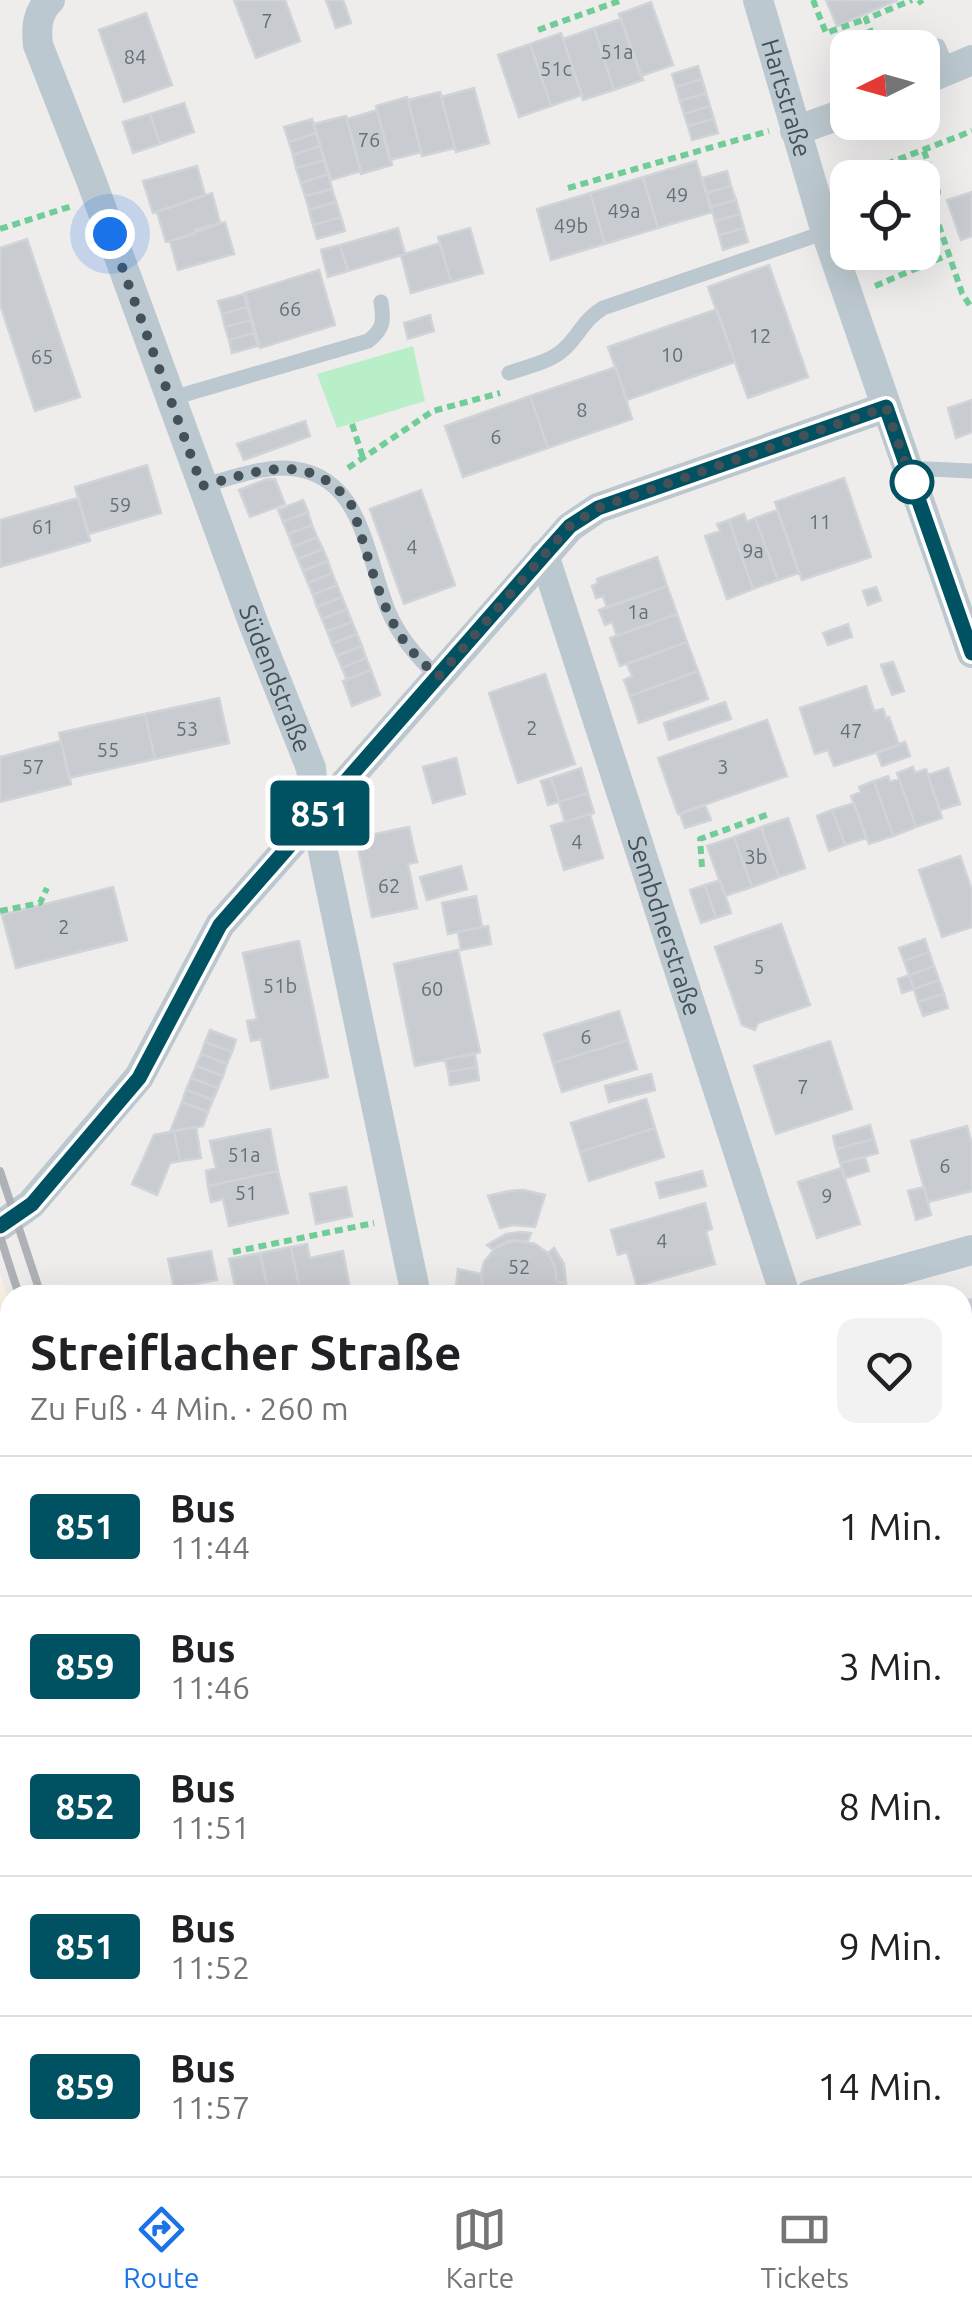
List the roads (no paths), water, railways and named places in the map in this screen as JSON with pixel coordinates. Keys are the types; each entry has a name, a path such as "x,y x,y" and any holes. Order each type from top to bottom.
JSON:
{"street":[{"name":"Hartstraße","path":"758,0 826,232 972,653"},
{"name":"Südendstraße","path":"44,11 38,45 311,768 316,817 414,1285"},
{"path":"794,128 830,117"},
{"path":"0,1226 32,1204 139,1078 220,925 570,526 598,508 886,407"},
{"name":"Sembdnerstraße","path":"544,555 782,1285"},
{"path":"846,1285 972,1250"}],"lane":[{"path":"509,373 557,355 586,321 604,308 826,232"},
{"path":"170,399 368,341 379,333 382,302"},
{"path":"202,486 280,468 309,472 329,481 352,506 388,612 400,634 438,677"},
{"path":"907,468 972,471"}],"railway":[{"path":"0,1171 38,1285"},
{"path":"0,1236 16,1285"}]}
